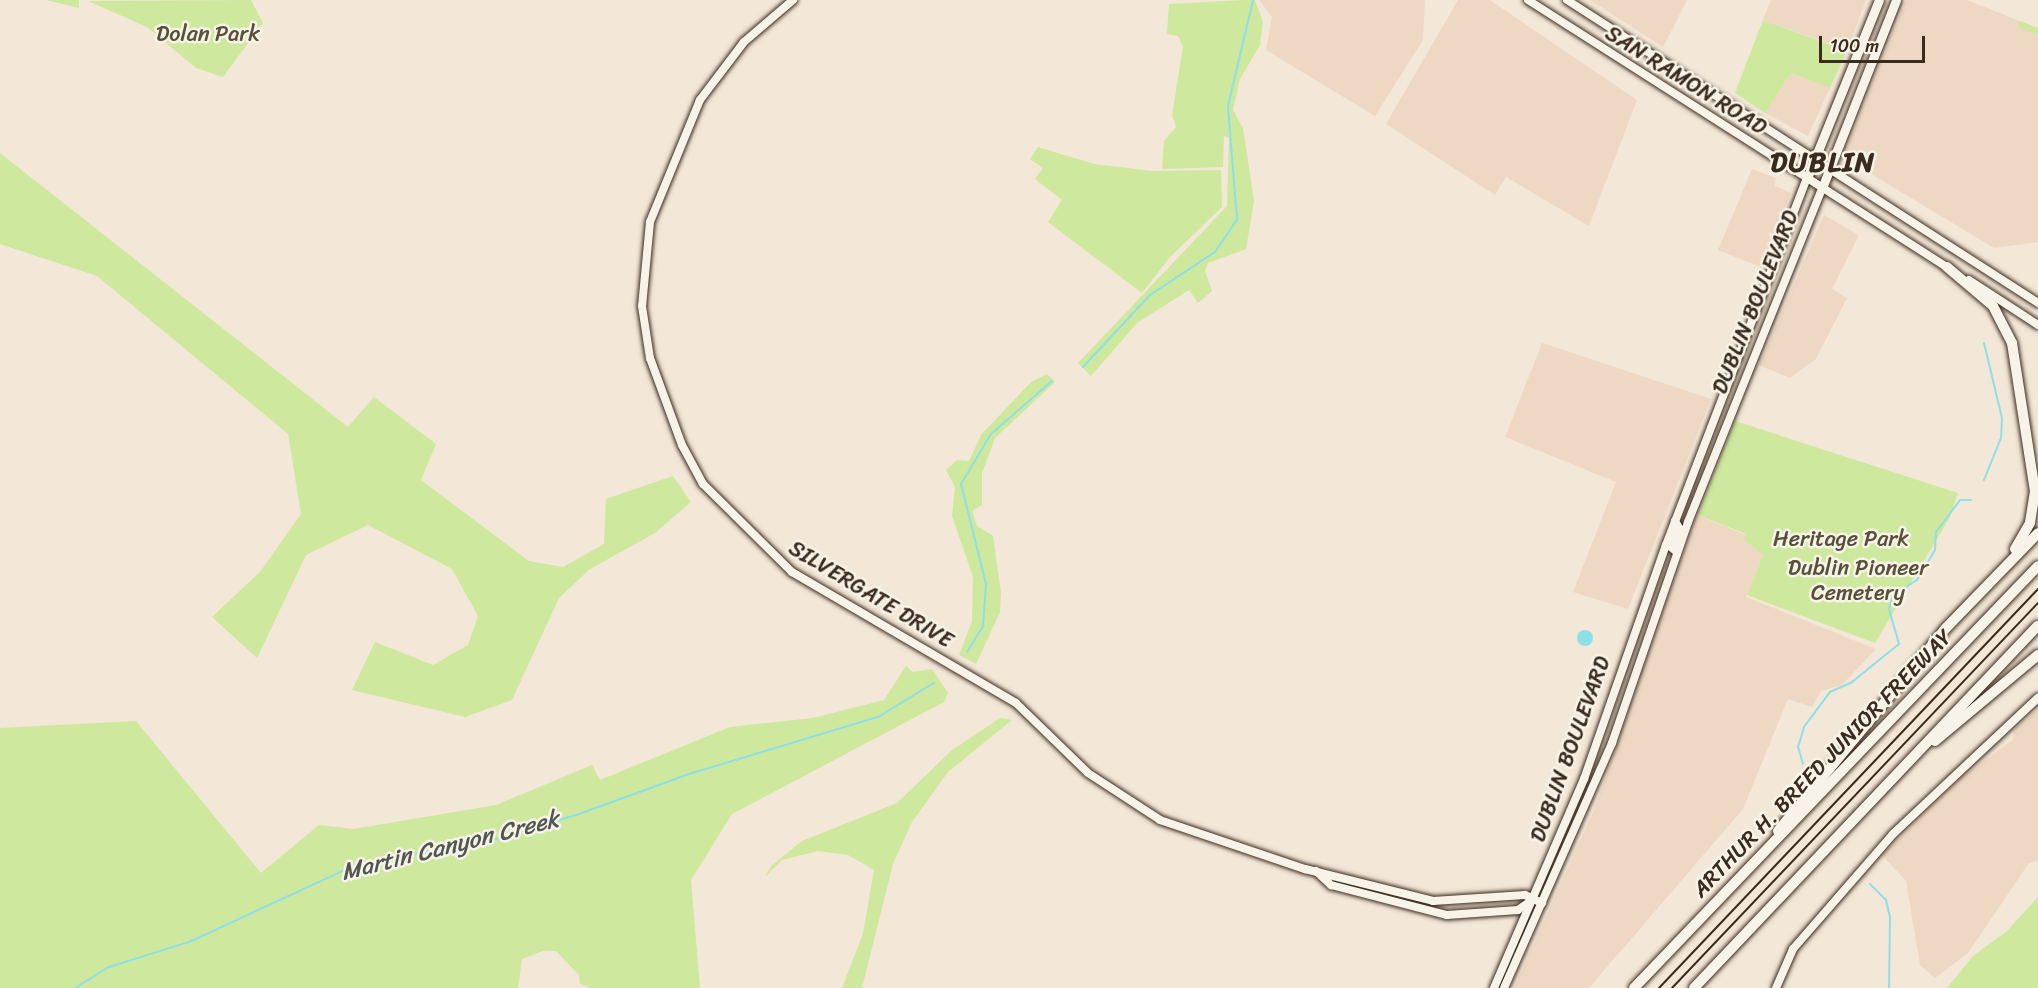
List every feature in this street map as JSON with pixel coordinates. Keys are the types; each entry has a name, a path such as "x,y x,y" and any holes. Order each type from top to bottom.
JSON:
{"highway":[{"path":"1947,267 2004,321 2033,474 2030,523 1996,577"},
{"path":"1763,852 1946,628 2038,533"},
{"name":"ARTHUR H. BREED JUNIOR FREEWAY","path":"1634,988 2038,566"},
{"path":"1694,988 2038,626"},
{"path":"1922,748 1958,725 2038,655"}],"main road":[{"name":"DUBLIN BOULEVARD","path":"1807,178 1879,0"},
{"name":"DUBLIN BOULEVARD","path":"1822,188 1896,0"}],"street":[{"name":"SILVERGATE DRIVE","path":"793,0 744,42 700,100 650,222 642,306 650,358 682,445 703,484 792,572 1016,703 1122,799 1200,836 1316,872 1433,901 1525,895 1531,901 1542,903"},
{"name":"SAN RAMON ROAD","path":"1528,0 2038,325"},
{"name":"SAN RAMON ROAD","path":"1567,0 2038,303"},
{"name":"DUBLIN BOULEVARD","path":"1494,988 1584,779 1675,521 1807,178"},
{"name":"DUBLIN BOULEVARD","path":"1504,988 1612,743 1677,552 1822,188"},
{"name":"DUBLIN BOULEVARD","path":"1675,521 1679,528 1672,548 1677,552"},
{"path":"1776,988 1793,949 1893,834 2038,698"},
{"name":"SILVERGATE DRIVE","path":"1316,872 1331,885 1447,915 1518,910 1531,901"}],"shaded area":[{"path":"1259,0 1425,0 1423,40 1375,116 1266,50 1272,17"},
{"path":"1458,0 1490,0 1637,100 1589,226 1506,177 1495,195 1386,124"},
{"path":"1590,0 1687,0 1663,47"},
{"path":"1771,0 1866,0 1847,50 1763,20"},
{"path":"1906,0 1967,0 2038,28 2038,242 1994,248 1843,157"},
{"path":"1791,73 1830,88 1808,136 1765,113"},
{"path":"1752,169 1776,178 1775,186 1791,193 1761,267 1718,250"},
{"path":"1824,215 1859,235 1832,289 1847,298 1816,359 1790,378 1759,365"},
{"path":"1542,343 1711,399 1628,609 1573,592 1616,482 1505,437"},
{"path":"1697,515 1746,535 1744,540 1763,555 1746,597 1876,649 1842,685 1821,691 1812,707 1788,699 1743,809 1589,988 1514,988 1595,808"},
{"path":"2038,709 2038,861 2029,863 1968,953 1935,978 1920,965 1906,881 1882,855 1963,776 2013,740 2014,730"}],"green space":[{"path":"46,0 79,0 79,8"},
{"name":"Dolan Park","path":"251,0 263,23 223,77 196,68 147,27 88,1"},
{"path":"1255,0 1263,22 1260,45 1240,79 1233,110 1243,128 1254,201 1246,249 1208,263 1205,271 1212,291 1198,303 1189,290 1137,323 1091,376 1078,363 1227,206 1229,138 1224,136 1223,167 1162,169 1164,141 1176,127 1172,116 1183,47 1178,36 1167,34 1169,4"},
{"path":"1763,20 1847,51 1830,88 1791,73 1765,113 1735,93"},
{"path":"2020,21 2038,28 2038,35 2018,27"},
{"path":"1038,147 1094,164 1152,171 1221,170 1222,207 1170,257 1142,293 1048,222 1062,200 1035,179 1043,168 1030,159"},
{"path":"0,153 348,427 374,397 436,444 421,480 529,561 563,567 604,544 606,499 673,476 691,502 655,533 590,569 559,598 512,700 465,717 352,690 375,642 433,665 468,645 478,616 452,569 368,525 306,555 257,658 212,617 260,572 301,514 288,434 97,276 0,244"},
{"path":"1047,374 1055,382 995,438 982,473 982,505 972,511 977,526 993,536 1001,593 1000,612 976,664 959,655 972,621 973,577 952,516 955,487 946,470 957,460 969,461 981,435 1031,382"},
{"name":"Heritage Park","path":"1735,421 1958,493 1950,517 1875,643 1747,595 1763,555 1744,540 1746,534 1698,515"},
{"path":"906,666 913,672 932,669 948,693 944,702 732,814 691,880 700,988 591,988 580,984 579,975 556,951 543,951 522,959 518,988 0,988 0,728 136,721 261,873 319,825 353,829 496,805 592,765 600,780 730,727 813,718 884,700"},
{"path":"1000,718 1012,720 948,772 912,822 893,864 862,988 842,988 863,934 874,870 848,855 818,851 782,860 765,877 771,866 802,841 897,803 951,751"},
{"path":"2038,897 2038,988 1947,988 1973,956 2007,931"}],"water":[{"path":"1585,630 1593,638 1585,646 1577,638"}],"waterway":[{"name":"Martin Canyon Creek","path":"1083,367 1150,295 1215,252 1237,219 1228,106 1253,0"},
{"path":"1984,343 2002,418 2001,438 1984,480"},
{"name":"Martin Canyon Creek","path":"967,652 983,626 986,584 961,484 991,434 1052,381"},
{"path":"1803,764 1798,747 1804,727 1830,692 1852,682 1899,644 1889,609 1893,596 1917,580 1935,550 1936,532 1960,500 1971,500"},
{"name":"Martin Canyon Creek","path":"75,988 109,967 189,942 360,863 493,840 579,814 689,774 878,717 934,683"},
{"path":"1870,884 1886,900 1890,918 1889,988"}],"railway":[{"path":"1659,988 2038,589"},
{"path":"1672,988 2038,603"}],"district":[{"name":"DUBLIN","path":"1823,162"}],"park label":[{"name":"Dublin Pioneer Cemetery","path":"1858,580"}]}
